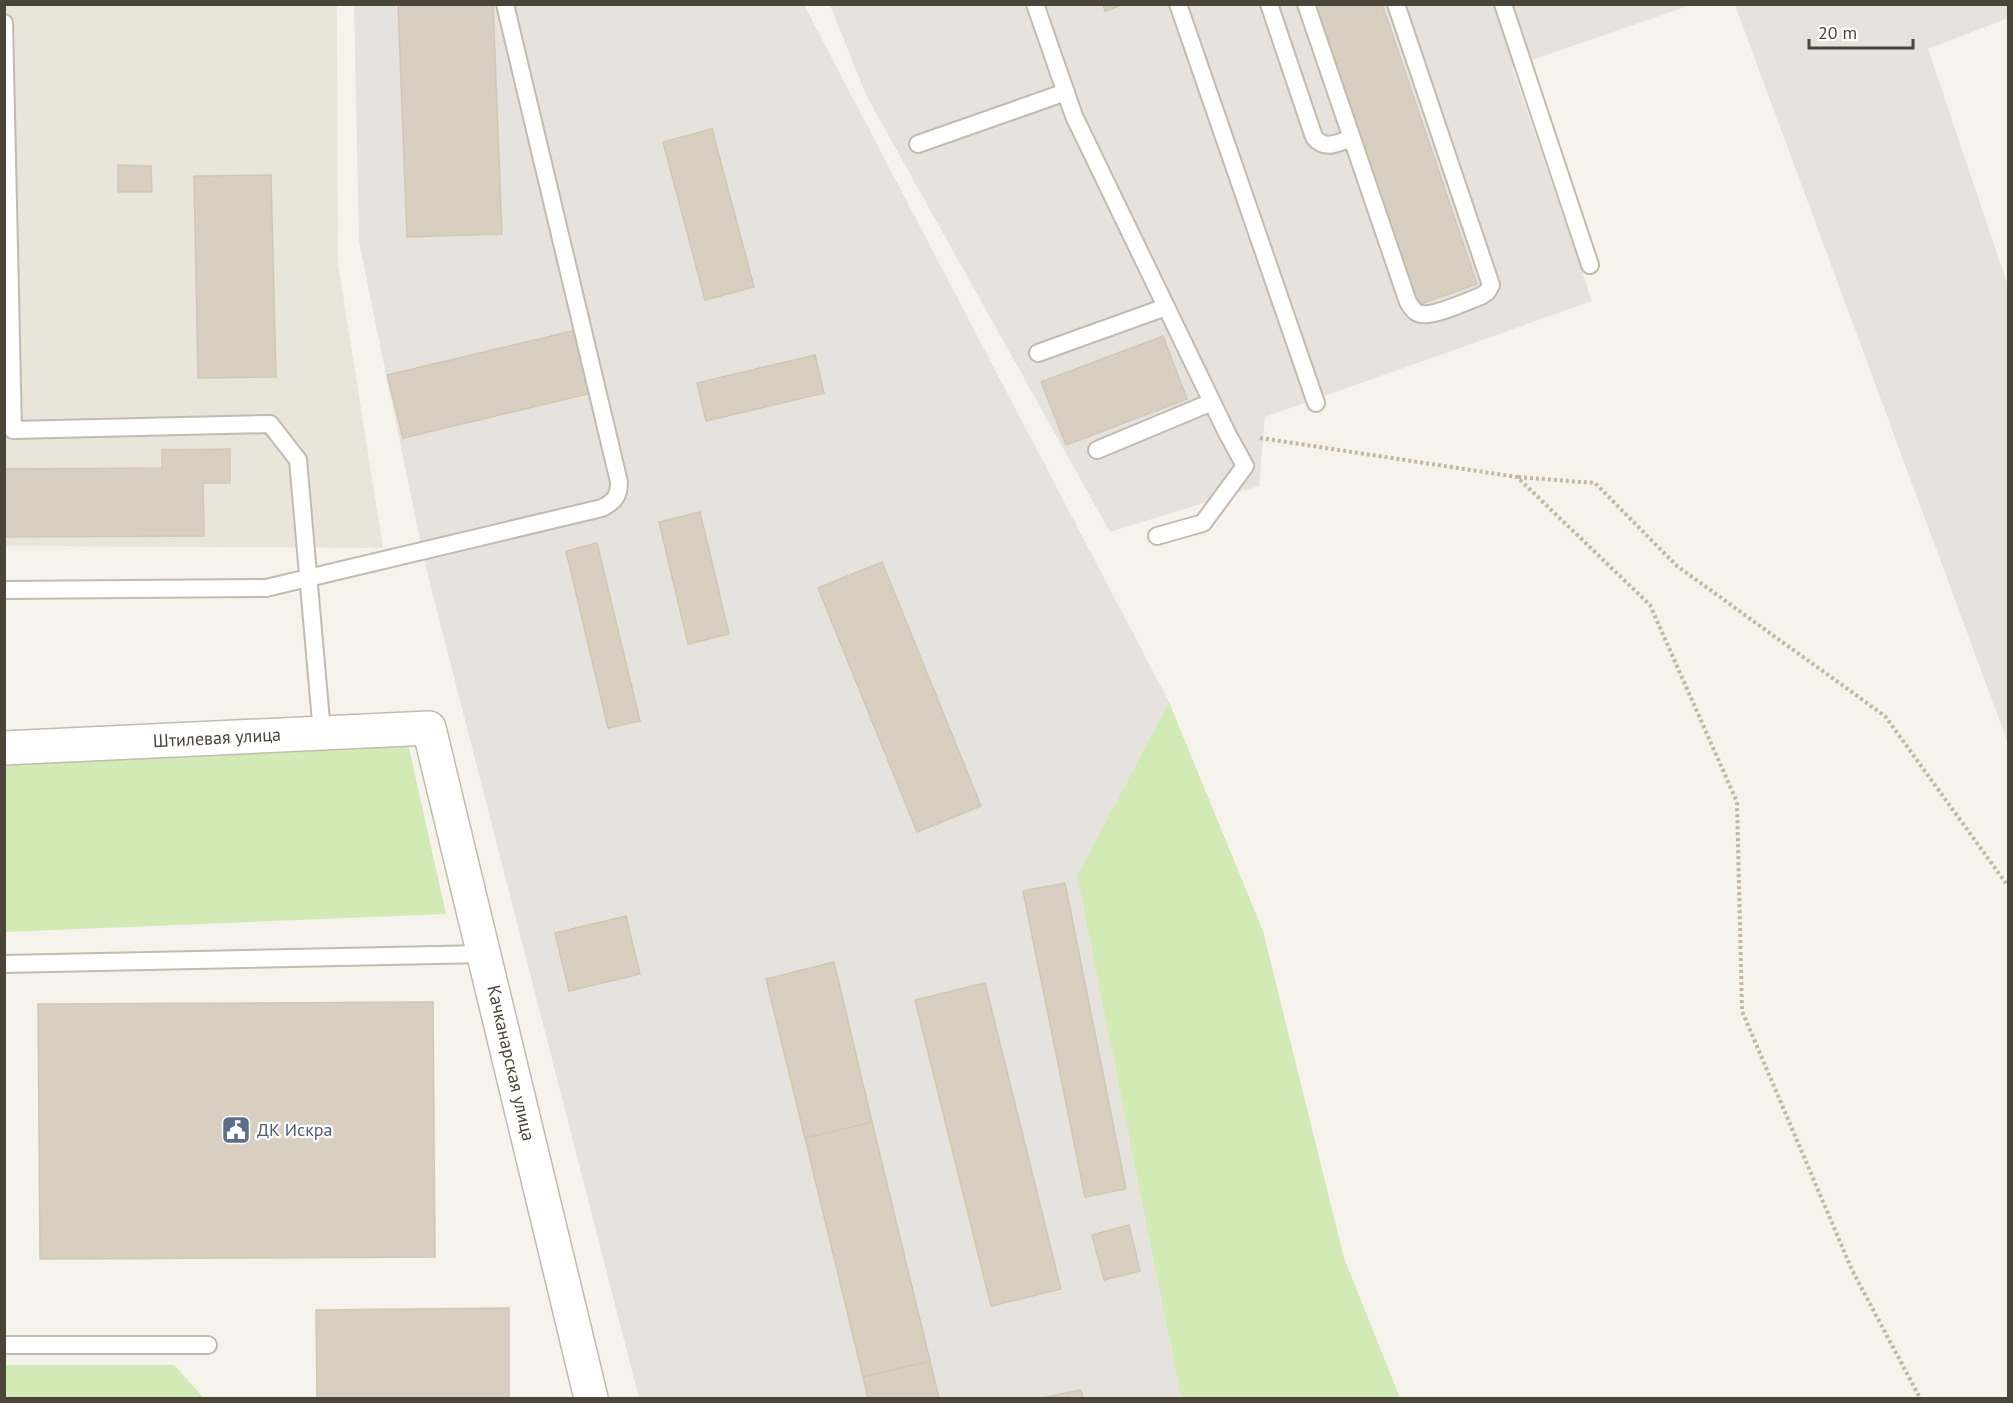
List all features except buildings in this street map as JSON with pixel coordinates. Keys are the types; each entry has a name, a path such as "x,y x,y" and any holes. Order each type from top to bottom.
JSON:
{"street":[{"name":"Штилевая улица","path":"4,748 429,728"},
{"name":"Качканарская улица","path":"429,728 591,1398"}],"lane":[{"path":"4,590 266,588 602,508 613,502 619,494 619,482 505,4"},
{"path":"1035,4 1074,116 1245,466 1203,523 1157,536"},
{"path":"1178,4 1316,403"},
{"path":"1269,4 1314,137 1319,144 1324,146 1352,138"},
{"path":"1306,4 1408,302 1415,311 1422,315 1481,297 1491,285 1396,4"},
{"path":"1503,4 1590,265"},
{"path":"4,23 13,430 270,424 298,460 322,733"},
{"path":"918,144 1066,92"},
{"path":"1038,353 1166,307"},
{"path":"1097,450 1212,402"},
{"path":"4,964 485,954"},
{"path":"4,1345 208,1345"}],"path":[{"path":"1227,433 1517,477 1595,483 1677,566 1885,716 2008,886"},
{"path":"1517,477 1650,605 1737,802 1742,1011 1852,1270 1920,1398"}],"shaded area":[{"path":"5,5 337,5 338,263 383,548 5,546"},
{"path":"354,5 804,5 1169,702 1077,876 1181,1398 639,1398 425,564 359,242"},
{"path":"830,5 1691,5 1512,67 1592,301 1265,417 1259,486 1110,532 866,95"},
{"path":"1735,5 2008,5 2008,18 1928,49 2008,286 2008,743"}],"green space":[{"path":"1169,702 1263,931 1344,1258 1400,1398 1181,1398 1077,876"},
{"path":"407,739 446,914 5,932 4,758"},
{"path":"5,1365 174,1365 204,1398 5,1398"}],"place":[{"name":"ДК Искра","path":"236,1130"}]}
